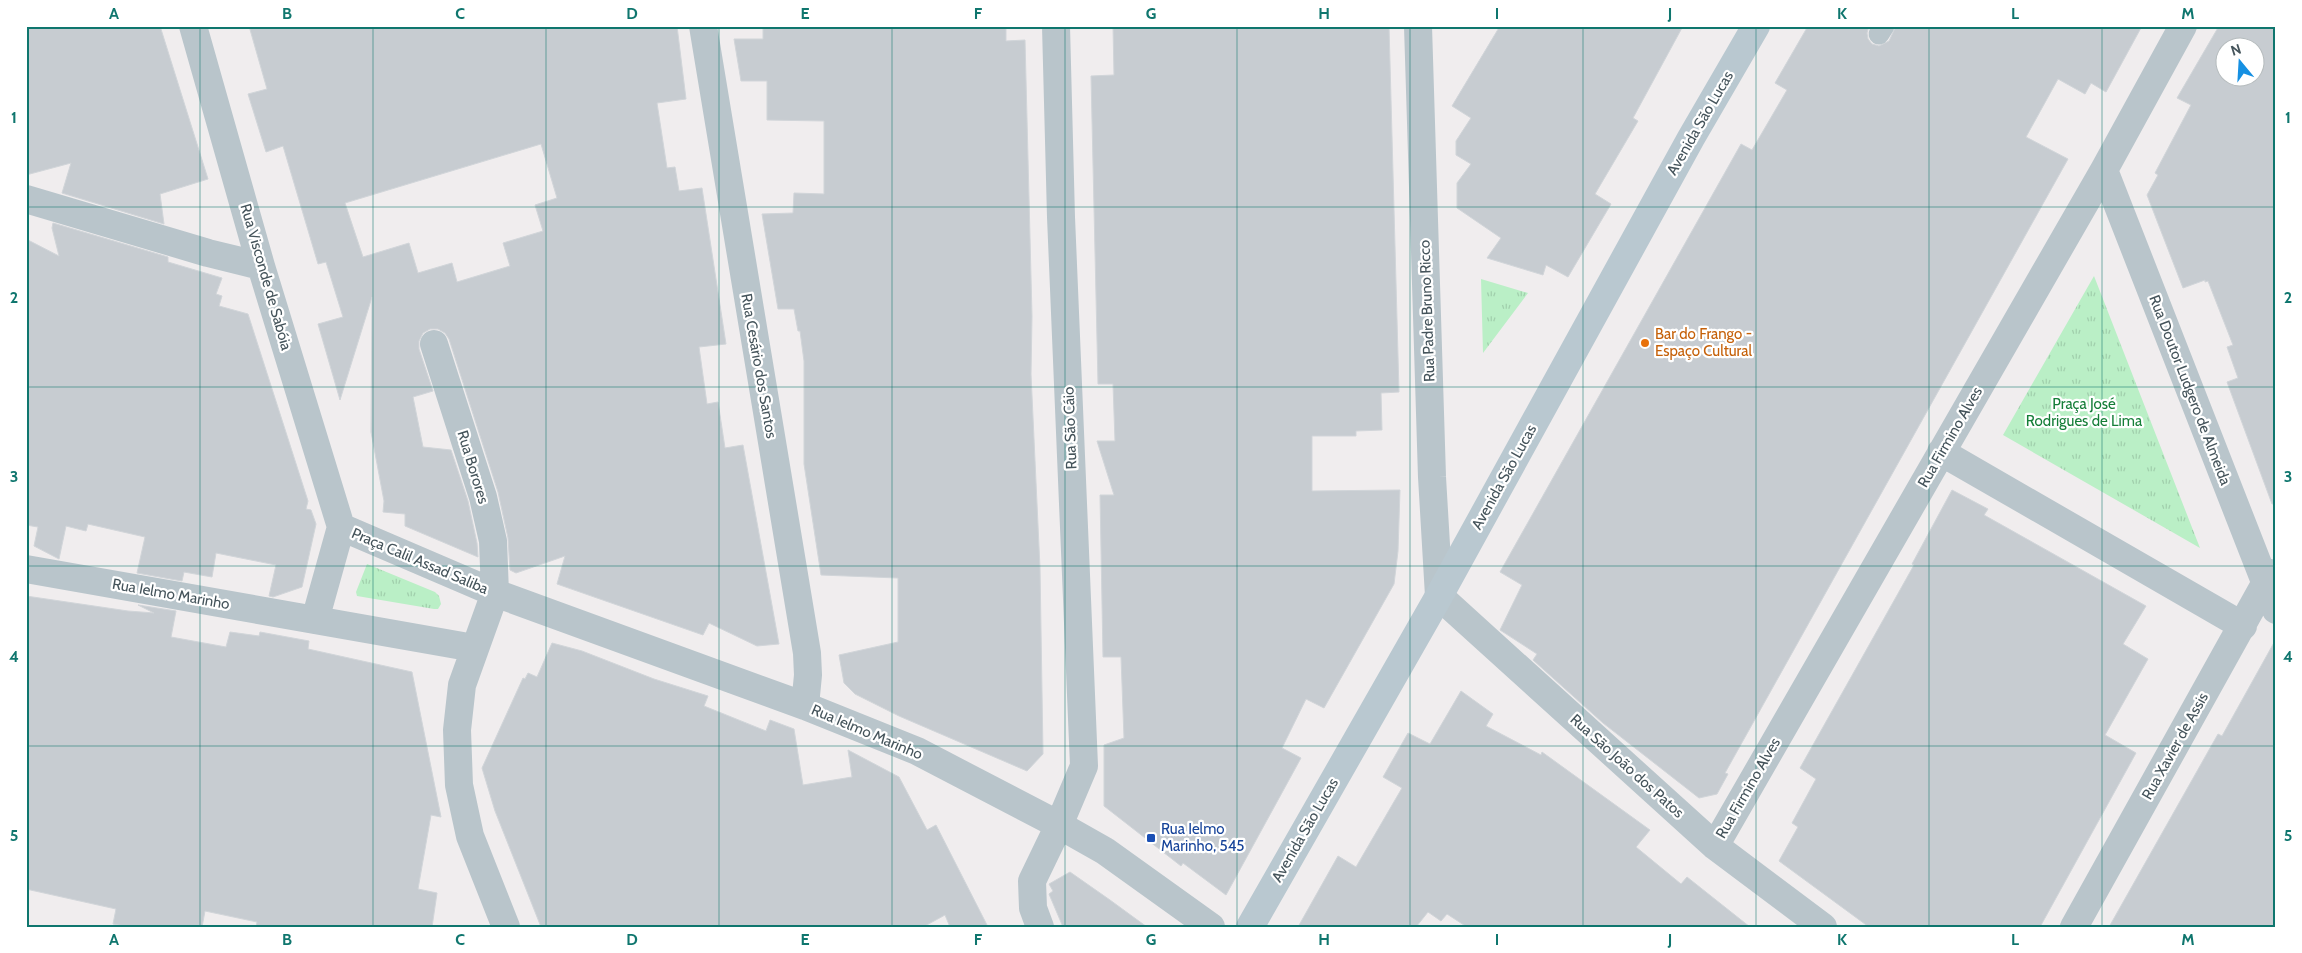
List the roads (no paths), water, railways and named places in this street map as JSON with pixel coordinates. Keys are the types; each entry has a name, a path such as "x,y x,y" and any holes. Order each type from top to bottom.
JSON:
{"street":[{"name":"Rua Visconde de Sabóia","path":"193,26 261,266 341,527"},
{"name":"Rua Cesário dos Santos","path":"703,26 807,653 805,706"},
{"name":"Rua São Cáio","path":"1040,927 1033,908 1032,881 1060,825 1084,766 1061,216 1056,26"},
{"name":"Rua Padre Bruno Ricco","path":"1418,26 1432,467 1440,596"},
{"name":"Avenida São Lucas","path":"1250,927 1440,596 1686,147 1756,26"},
{"name":"Rua Firmino Alves","path":"1715,846 2104,170 2183,26"},
{"name":"Rua Doutor Ludgero de Almeida","path":"2104,170 2271,574 2276,610"},
{"path":"26,199 208,253 261,266"},
{"name":"Rua Borores","path":"434,344 483,497 493,542 495,593"},
{"path":"1942,452 2243,626"},
{"name":"Praça Calil Assad Saliba","path":"315,620 341,527 495,593 462,685 457,730 459,785 470,836 506,927"},
{"name":"Rua Ielmo Marinho","path":"26,569 315,620"},
{"name":"Rua Xavier de Assis","path":"2074,927 2271,574"},
{"name":"Rua Ielmo Marinho","path":"495,593 805,706 916,752 1060,825 1105,851 1211,927"},
{"name":"Rua São João dos Patos","path":"1440,596 1715,846 1823,927"},
{"path":"315,620 474,648"}],"place":[{"name":"Bar do Frango - Espaço Cultural","path":"1645,343"},
{"name":"Rua Ielmo Marinho, 545","path":"1151,838"}],"park label":[{"name":"Praça José Rodrigues de Lima","path":"2084,412"}]}
